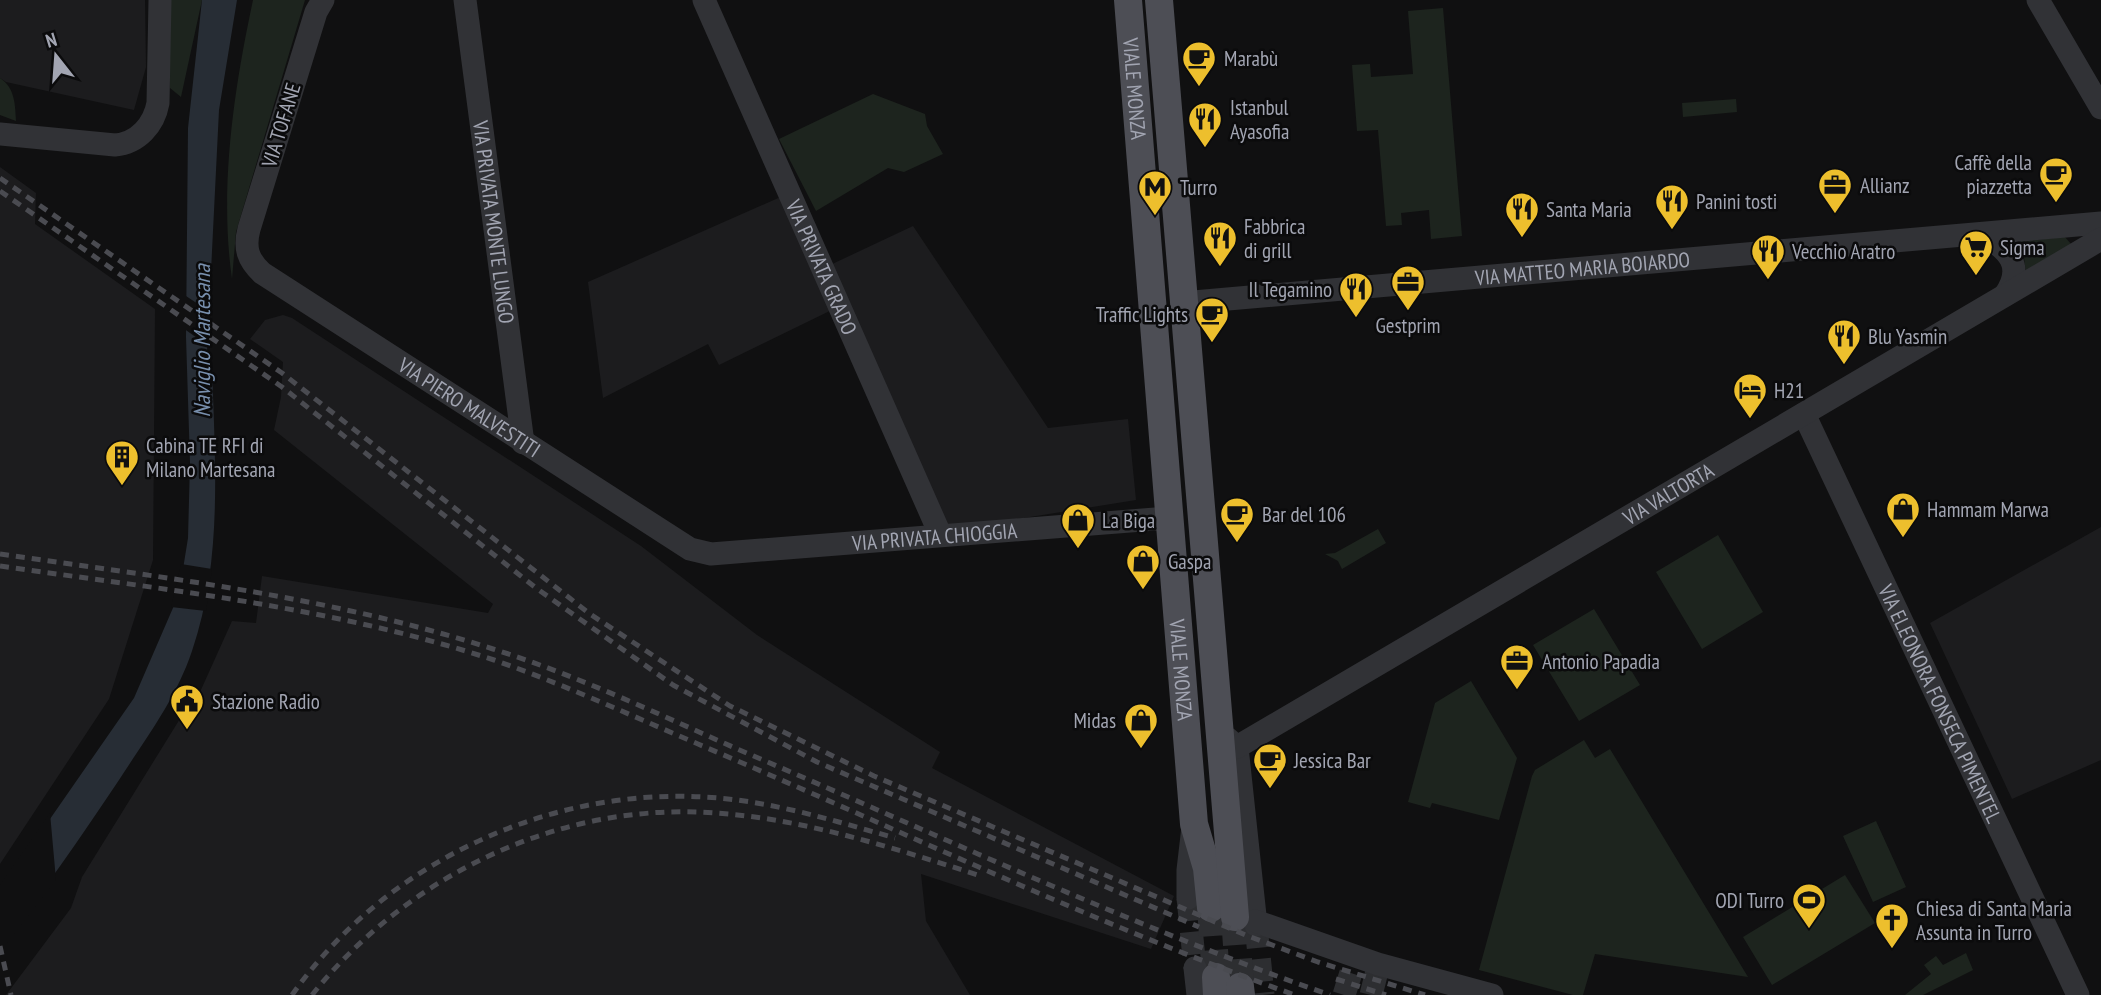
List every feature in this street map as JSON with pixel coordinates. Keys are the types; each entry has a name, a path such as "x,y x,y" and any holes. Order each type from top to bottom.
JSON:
{"main road":[{"name":"VIALE MONZA","path":"1128,0 1167,517 1194,824 1207,868 1229,914"},
{"name":"VIALE MONZA","path":"1159,0 1182,303 1202,515 1228,739 1229,914"},
{"path":"1151,305 1182,303"},
{"path":"1167,517 1202,515"}],"street":[{"path":"7,135 121,145 143,133 157,111 160,0"},
{"name":"VIA TOFANE","path":"247,252 249,229 323,0"},
{"name":"VIA PRIVATA MONTE LUNGO","path":"465,0 523,443"},
{"name":"VIA PRIVATA GRADO","path":"704,0 940,534"},
{"path":"2038,0 2101,108"},
{"name":"VIA MATTEO MARIA BOIARDO","path":"1182,303 2101,223"},
{"path":"1982,234 2006,251 2011,259 2015,271 2014,283 2005,295"},
{"name":"VIA VALTORTA","path":"1228,739 1804,414 2101,239"},
{"name":"VIA PIERO MALVESTITI","path":"247,252 262,273 523,443 701,553"},
{"name":"VIA ELEONORA FONSECA PIMENTEL","path":"1804,414 2078,995"},
{"name":"VIA PRIVATA CHIOGGIA","path":"701,553 1167,517"},
{"path":"1229,914 1377,967 1492,995"}],"shaded area":[{"path":"0,0 145,0 146,67 134,110 6,82 0,78"},
{"path":"170,0 202,0 181,97 170,88"},
{"path":"253,0 305,0 236,232 232,279 227,210 230,139"},
{"path":"1443,8 1462,236 1431,239 1429,210 1401,213 1402,225 1386,226 1378,130 1357,131 1352,65 1370,64 1371,77 1413,74 1408,11"},
{"path":"0,78 11,92 16,121 0,115"},
{"path":"873,94 925,114 927,126 943,154 904,172 888,168 816,211 779,139"},
{"path":"1736,99 1737,112 1683,117 1682,103"},
{"path":"0,167 36,193 35,224 155,309 153,560 109,699 0,864"},
{"path":"794,191 828,266 913,226 1048,428 1128,419 1136,500 943,531 844,304 719,365 708,344 603,398 588,282"},
{"path":"2065,237 2071,244 2026,274 2024,257 2014,242"},
{"path":"283,315 292,318 641,546 757,635 940,752 932,768 1174,896 1151,949 921,874 926,921 970,995 6,995 71,908 82,877 191,701 193,702 200,692 232,621 256,623 262,576 488,613 493,604 274,430 281,397 283,362 250,339 265,320"},
{"path":"2101,527 2101,760 2012,799 1930,623"},
{"path":"1378,529 1386,543 1342,569 1338,561 1325,554 1335,553"},
{"path":"1718,535 1763,612 1702,649 1656,572"},
{"path":"1594,609 1640,685 1579,721 1533,645"},
{"path":"1471,681 1517,758 1499,820 1432,803 1430,808 1408,802 1435,703"},
{"path":"1584,740 1595,758 1610,749 1748,977 1595,954 1583,995 1573,995 1479,970 1532,776 1535,770"},
{"path":"1876,821 1906,887 1873,902 1843,836"},
{"name":"ODI Turro","path":"1845,875 1875,923 1772,985 1743,937"},
{"path":"1966,953 1973,970 1923,995 1905,995 1931,974 1924,965 1936,956 1943,965"}],"water":[{"name":"Naviglio Martesana","path":"202,0 237,0 219,110 207,352 212,367 215,510 209,582 202,617 178,686 160,718 76,844 0,948 0,891 134,698 179,594 188,538 190,463 186,337 188,128"}],"pier":[{"path":"183,294 213,314 211,348 183,328"},
{"path":"181,564 212,569 206,611 171,607"},
{"path":"50,813 56,880 0,952 0,885"}],"tunnel":[{"path":"1188,898 1195,968"},
{"path":"1211,908 1216,977"},
{"path":"1235,917 1240,987"},
{"path":"1256,925 1263,995"},
{"path":"1344,995 1354,963"},
{"path":"1371,995 1377,971"}],"railway":[{"path":"0,178 282,373 590,614 730,706 874,776 1248,936 1318,962 1425,995"},
{"path":"0,191 282,387 536,588 673,685 817,762 1199,927"},
{"path":"0,554 310,602 432,631 493,649 616,695 1105,908 1330,995"},
{"path":"0,566 187,592 311,613 373,626 494,660 596,700 1069,906 1295,995"},
{"path":"292,995 329,949 372,908 420,873 472,844 528,821 585,806 644,798 727,799 800,812 895,838"},
{"path":"312,995 351,952 394,914 441,882 492,854 545,834 601,819 658,812 716,813 783,821 848,836 978,875"},
{"path":"0,946 11,995"},
{"path":"1336,979 1386,995"}],"place":[{"name":"Marabù","path":"1199,88"},
{"name":"Istanbul Ayasofia","path":"1205,149"},
{"name":"Caffè della piazzetta","path":"2056,204"},
{"name":"Allianz","path":"1835,215"},
{"name":"Turro","path":"1155,217"},
{"name":"Panini tosti","path":"1672,231"},
{"name":"Santa Maria","path":"1522,239"},
{"name":"Fabbrica di grill","path":"1220,268"},
{"name":"Sigma","path":"1976,277"},
{"name":"Vecchio Aratro","path":"1768,281"},
{"name":"Gestprim","path":"1408,312"},
{"name":"Il Tegamino","path":"1356,319"},
{"name":"Traffic Lights","path":"1212,344"},
{"name":"Blu Yasmin","path":"1844,366"},
{"name":"H21","path":"1750,420"},
{"name":"Cabina TE RFI di Milano Martesana","path":"122,487"},
{"name":"Hammam Marwa","path":"1903,539"},
{"name":"Bar del 106","path":"1237,544"},
{"name":"La Biga","path":"1078,550"},
{"name":"Gaspa","path":"1143,591"},
{"name":"Antonio Papadia","path":"1517,691"},
{"name":"Stazione Radio","path":"187,731"},
{"name":"Midas","path":"1141,750"},
{"name":"Jessica Bar","path":"1270,790"},
{"name":"ODI Turro","path":"1809,930"},
{"name":"Chiesa di Santa Maria Assunta in Turro","path":"1892,950"}]}
